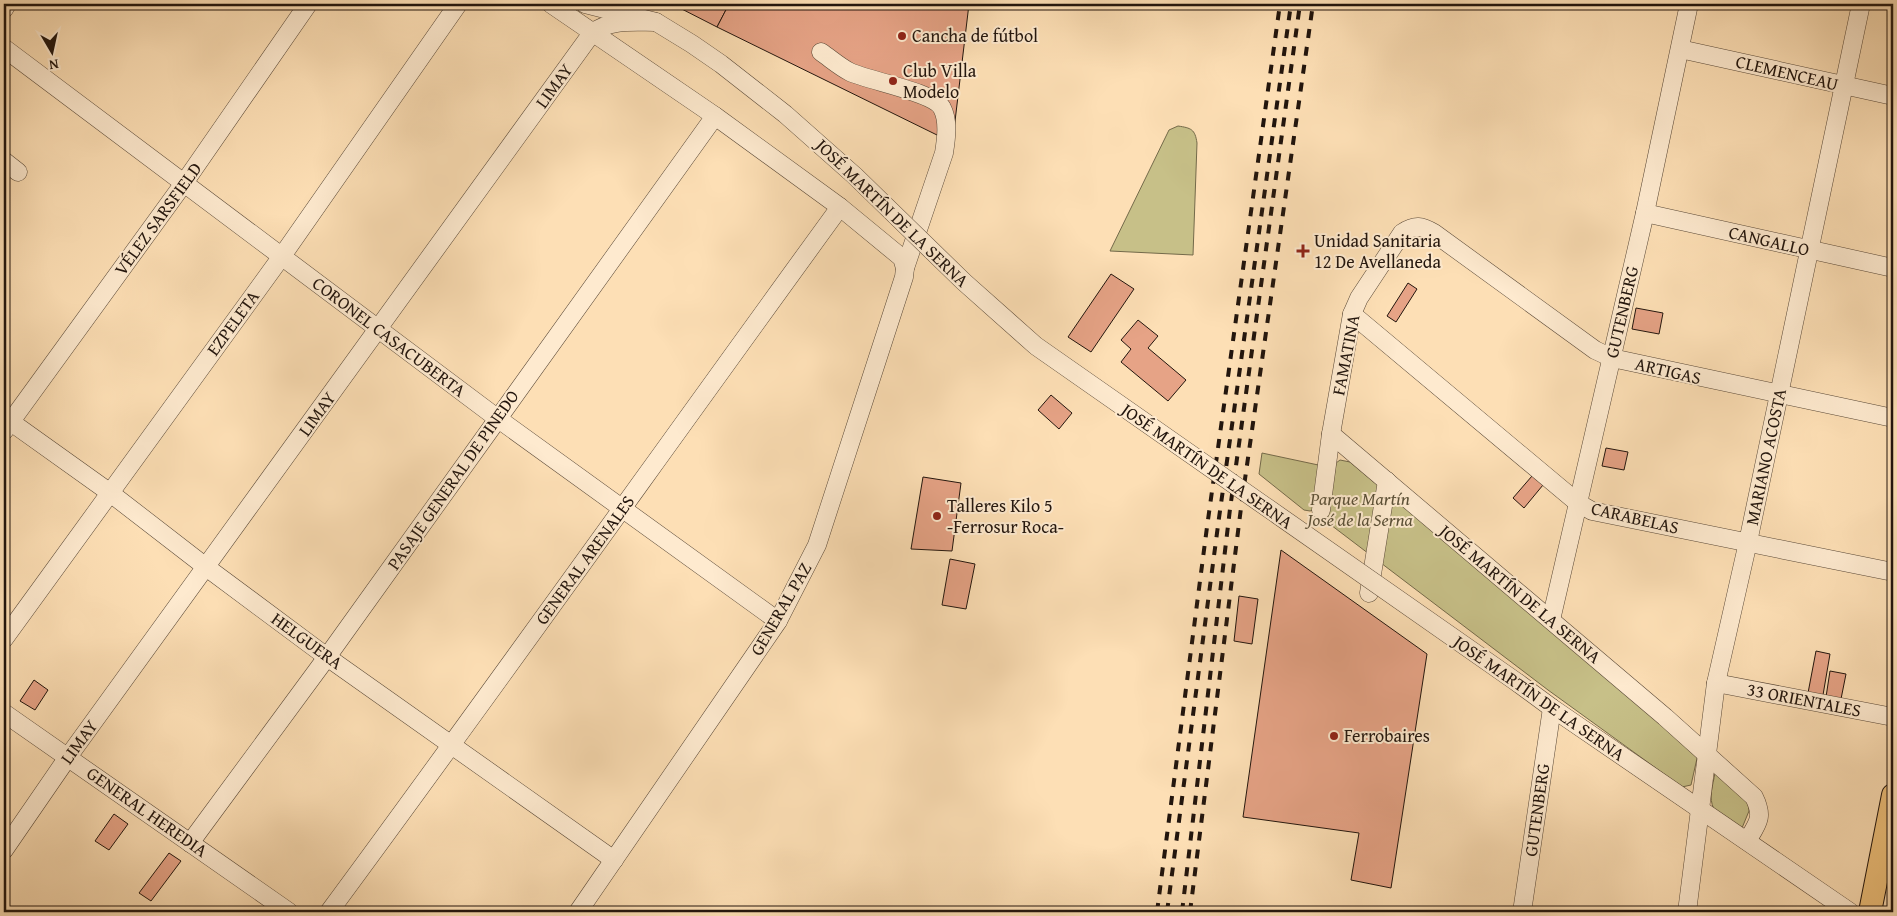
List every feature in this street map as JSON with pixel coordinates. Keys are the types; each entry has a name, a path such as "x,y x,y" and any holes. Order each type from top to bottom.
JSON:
{"main road":[{"path":"1870,912 1893,795"}],"street":[{"path":"4,9 7,4"},
{"name":"VÉLEZ SARSFIELD","path":"6,423 184,184 308,4"},
{"name":"EZPELETA","path":"4,639 282,256 458,4"},
{"name":"JOSÉ MARTÍN DE LA SERNA","path":"551,4 714,116 840,207 902,258 905,268"},
{"name":"JOSÉ MARTÍN DE LA SERNA","path":"585,4 656,22 721,64 785,114 855,176 964,282 1036,346 1552,708 1850,912"},
{"path":"644,4 656,22"},
{"name":"GUTENBERG","path":"1551,620 1645,213 1689,4"},
{"name":"MARIANO ACOSTA","path":"1687,912 1716,683 1748,542 1861,4"},
{"path":"592,33 607,25 626,22 656,22"},
{"name":"LIMAY","path":"4,850 68,757 592,33"},
{"name":"CORONEL CASACUBERTA","path":"4,48 497,418 778,621"},
{"name":"CLEMENCEAU","path":"1680,49 1893,96"},
{"name":"GENERAL PAZ","path":"578,912 778,621 816,545 944,153 947,136 943,109 939,103 923,95 850,72 821,52"},
{"name":"PASAJE GENERAL DE PINEDO","path":"190,843 328,657 714,116"},
{"path":"4,161 18,172"},
{"name":"GENERAL ARENALES","path":"328,912 452,745 840,207"},
{"name":"CANGALLO","path":"1645,213 1893,268"},
{"name":"FAMATINA","path":"1321,510 1331,434 1352,314 1359,298 1402,233 1411,226 1422,226"},
{"name":"ARTIGAS","path":"1422,226 1595,350 1612,358 1893,418"},
{"name":"CARABELAS","path":"1352,314 1578,503 1592,510 1893,572"},
{"name":"HELGUERA","path":"6,423 109,492 206,567 328,657 614,860"},
{"name":"JOSÉ MARTÍN DE LA SERNA","path":"1331,434 1708,754 1754,797 1759,806 1759,822 1748,842"},
{"path":"1369,593 1386,481"},
{"name":"33 ORIENTALES","path":"1716,683 1893,717"},
{"name":"GUTENBERG","path":"1522,912 1552,708"},
{"name":"GENERAL HEREDIA","path":"4,713 289,912"}],"green space":[{"path":"1178,126 1192,130 1197,143 1193,255 1110,251 1169,130"},
{"path":"1262,453 1323,466 1314,510 1304,510 1259,474"},
{"name":"Parque Martín José de la Serna","path":"1340,460 1350,462 1698,754 1691,785 1682,787 1548,690 1327,522 1336,463"},
{"path":"1715,773 1748,803 1749,811 1742,828 1714,809 1712,805 1711,796"}],"building":[{"path":"672,4 729,4 717,27"},
{"name":"Club Villa Modelo","path":"729,4 969,4 953,138 937,135 717,27"},
{"path":"1111,274 1134,289 1091,352 1068,337"},
{"path":"1408,283 1417,289 1396,322 1387,316"},
{"path":"1636,308 1663,313 1659,334 1632,329"},
{"path":"1138,320 1158,336 1148,348 1186,380 1168,401 1121,362 1131,349 1121,340"},
{"path":"1051,395 1072,413 1059,429 1038,410"},
{"path":"1606,448 1628,452 1624,470 1602,466"},
{"path":"1532,476 1543,485 1524,508 1513,498"},
{"name":"Talleres Kilo 5 -Ferrosur Roca-","path":"923,477 961,483 952,551 911,549"},
{"name":"Ferrobaires","path":"1281,550 1427,654 1391,888 1351,880 1359,833 1243,817"},
{"name":"Talleres Kilo 5 -Ferrosur Roca-","path":"950,559 975,564 966,609 942,605"},
{"path":"1239,596 1258,599 1252,644 1234,641"},
{"path":"1816,651 1830,654 1823,695 1808,693"},
{"path":"1830,671 1846,674 1841,699 1826,697"},
{"path":"34,680 48,690 35,710 20,701"},
{"path":"114,814 128,824 109,850 95,841"},
{"path":"169,853 181,861 151,901 139,893"}],"railway":[{"path":"1157,912 1207,527 1280,4"},
{"path":"1167,912 1219,518 1291,4"},
{"path":"1182,912 1230,509 1300,4"},
{"path":"1190,912 1242,500 1313,4"}],"place":[{"name":"Cancha de fútbol","path":"902,36"},
{"name":"Club Villa Modelo","path":"893,81"},
{"name":"Unidad Sanitaria 12 De Avellaneda","path":"1303,251"},
{"name":"Talleres Kilo 5 -Ferrosur Roca-","path":"937,516"},
{"name":"Ferrobaires","path":"1334,736"}]}
